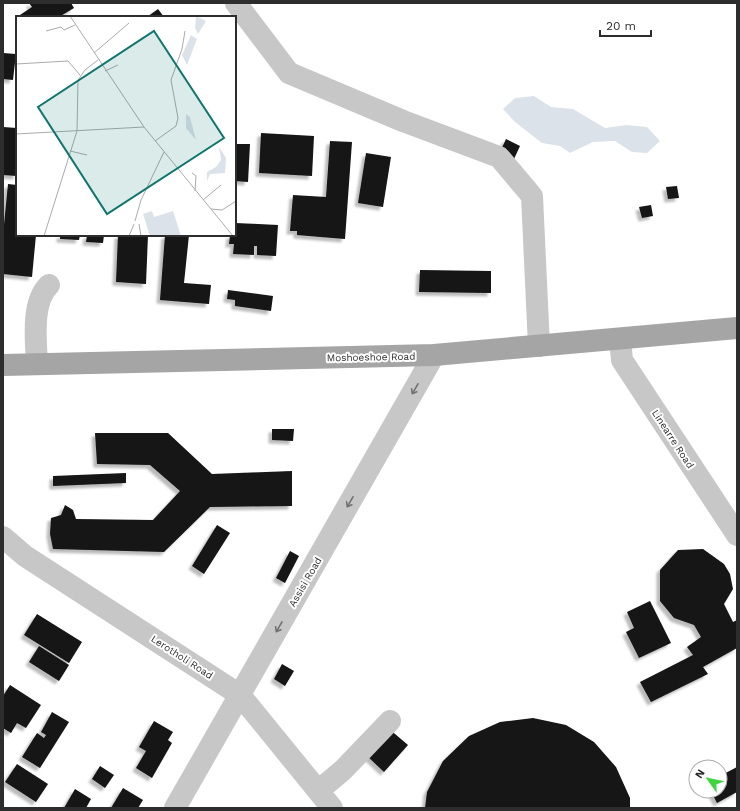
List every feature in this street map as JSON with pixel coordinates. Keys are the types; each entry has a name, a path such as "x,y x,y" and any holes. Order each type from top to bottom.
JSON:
{"main road":[{"name":"Moshoeshoe Road","path":"3,365 434,355 737,328"}],"street":[{"path":"236,3 288,73 403,121 499,157 532,196 539,346"},
{"path":"37,364 35,330 40,299 43,291 49,285"},
{"name":"Linearre Road","path":"620,339 622,360 737,535"},
{"name":"Assisi Road","path":"175,808 434,355"},
{"name":"Lerotholi Road","path":"3,537 25,556 240,695 332,808"},
{"path":"318,791 343,770 390,721"}],"shaded area":[{"path":"534,96 551,107 573,109 605,128 626,125 647,127 660,141 647,153 632,152 615,141 593,142 570,153 560,146 542,143 515,122 503,109 515,98"}],"building":[{"path":"29,3 71,3 74,8 61,16 20,16 32,7"},
{"path":"158,9 163,16 148,16"},
{"path":"3,53 16,54 13,80 3,79"},
{"path":"3,127 16,128 16,176 3,175"},
{"path":"261,133 314,136 312,176 259,173"},
{"path":"506,139 520,146 514,159 500,152"},
{"path":"330,141 352,142 345,239 297,235 297,231 290,231 293,195 326,197"},
{"path":"236,144 250,144 248,182 236,181"},
{"path":"366,153 391,157 383,207 358,203"},
{"path":"8,184 16,185 16,236 36,236 32,277 3,274 3,235"},
{"path":"677,186 679,198 668,199 666,187"},
{"path":"651,205 653,216 642,218 639,207"},
{"path":"236,223 278,225 276,256 257,255 257,246 254,246 254,255 233,254 234,244 229,244 230,236 236,236"},
{"path":"60,236 80,236 79,240 60,239"},
{"path":"87,236 104,236 103,243 86,242"},
{"path":"118,236 148,236 146,284 116,282"},
{"path":"165,236 189,236 184,283 211,285 209,304 160,300"},
{"path":"420,270 491,271 491,293 419,292"},
{"path":"228,290 273,296 271,311 235,306 235,300 227,299"},
{"path":"272,429 294,429 293,441 272,440"},
{"path":"95,433 168,433 212,474 292,471 292,506 210,507 164,552 53,549 50,534 51,518 61,515 65,505 73,510 76,519 153,520 180,491 150,465 97,464"},
{"path":"126,473 126,483 53,486 53,476"},
{"path":"217,525 230,533 204,574 192,566"},
{"path":"703,549 724,564 730,574 733,589 724,604 733,622 737,620 737,648 703,667 708,674 651,702 640,682 693,655 687,647 701,637 694,625 674,618 660,601 660,570 678,550"},
{"path":"290,551 299,556 285,583 276,578"},
{"path":"650,601 671,643 639,658 626,632 634,628 627,612"},
{"path":"37,614 82,642 69,663 24,635"},
{"path":"39,646 69,665 59,681 29,662"},
{"path":"282,664 294,671 285,686 274,679"},
{"path":"10,685 41,705 26,728 17,723 11,733 3,728 3,696"},
{"path":"52,712 69,722 40,768 22,757 37,733 44,738 46,735 41,732"},
{"path":"533,718 566,725 594,742 616,767 630,798 630,808 425,808 427,792 443,761 469,736 500,722"},
{"path":"154,721 173,732 168,740 172,743 152,778 136,768 146,751 139,747"},
{"path":"388,728 408,745 384,772 365,754"},
{"path":"17,764 48,784 36,802 5,782"},
{"path":"100,766 114,775 105,788 92,779"},
{"path":"737,767 737,792 728,797 728,772"},
{"path":"123,788 143,800 138,808 111,808"},
{"path":"75,789 91,799 86,808 64,808"},
{"path":"715,799 724,799 717,803"}]}
